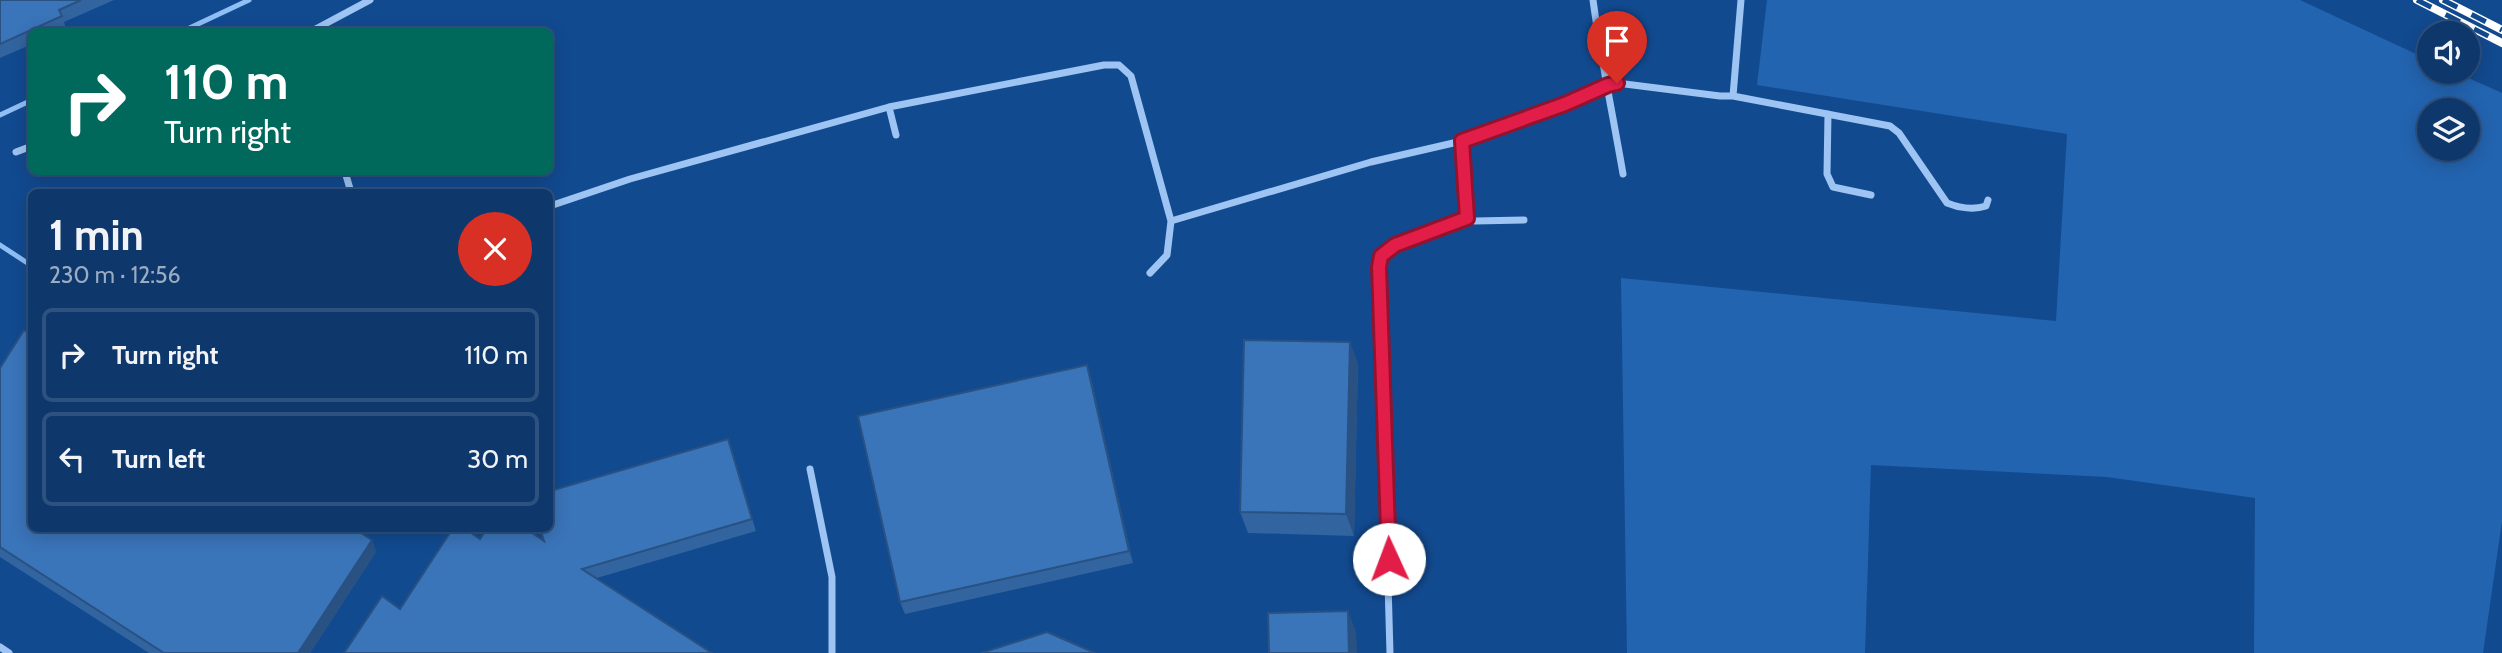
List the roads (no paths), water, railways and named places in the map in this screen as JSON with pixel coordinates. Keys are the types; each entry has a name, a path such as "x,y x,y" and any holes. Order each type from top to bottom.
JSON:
{"street":[{"path":"318,28 370,0"},
{"path":"1593,0 1600,56 1608,85 1623,174"},
{"path":"1733,96 1741,0"},
{"path":"553,205 630,179 890,107 1104,65 1119,65 1131,76 1171,221 1167,255 1150,273"},
{"path":"1171,221 1371,162 1462,141 1617,83 1733,96 1890,126 1899,133 1947,203 1957,207 1982,208 1988,200"},
{"path":"890,107 896,135"},
{"path":"1828,114 1829,183 1833,187 1871,195"},
{"path":"1462,141 1467,218"},
{"path":"16,152 28,148"},
{"path":"1390,653 1379,267 1384,251 1467,218 1475,221 1524,220"},
{"path":"810,469 832,578 832,653"},
{"path":"0,647 9,653"}],"waterway":[{"path":"190,28 249,0"},
{"path":"0,115 28,102"},
{"path":"0,245 28,263"}],"railway":[{"path":"2417,0 2502,43"},
{"path":"2443,0 2502,30"}]}
